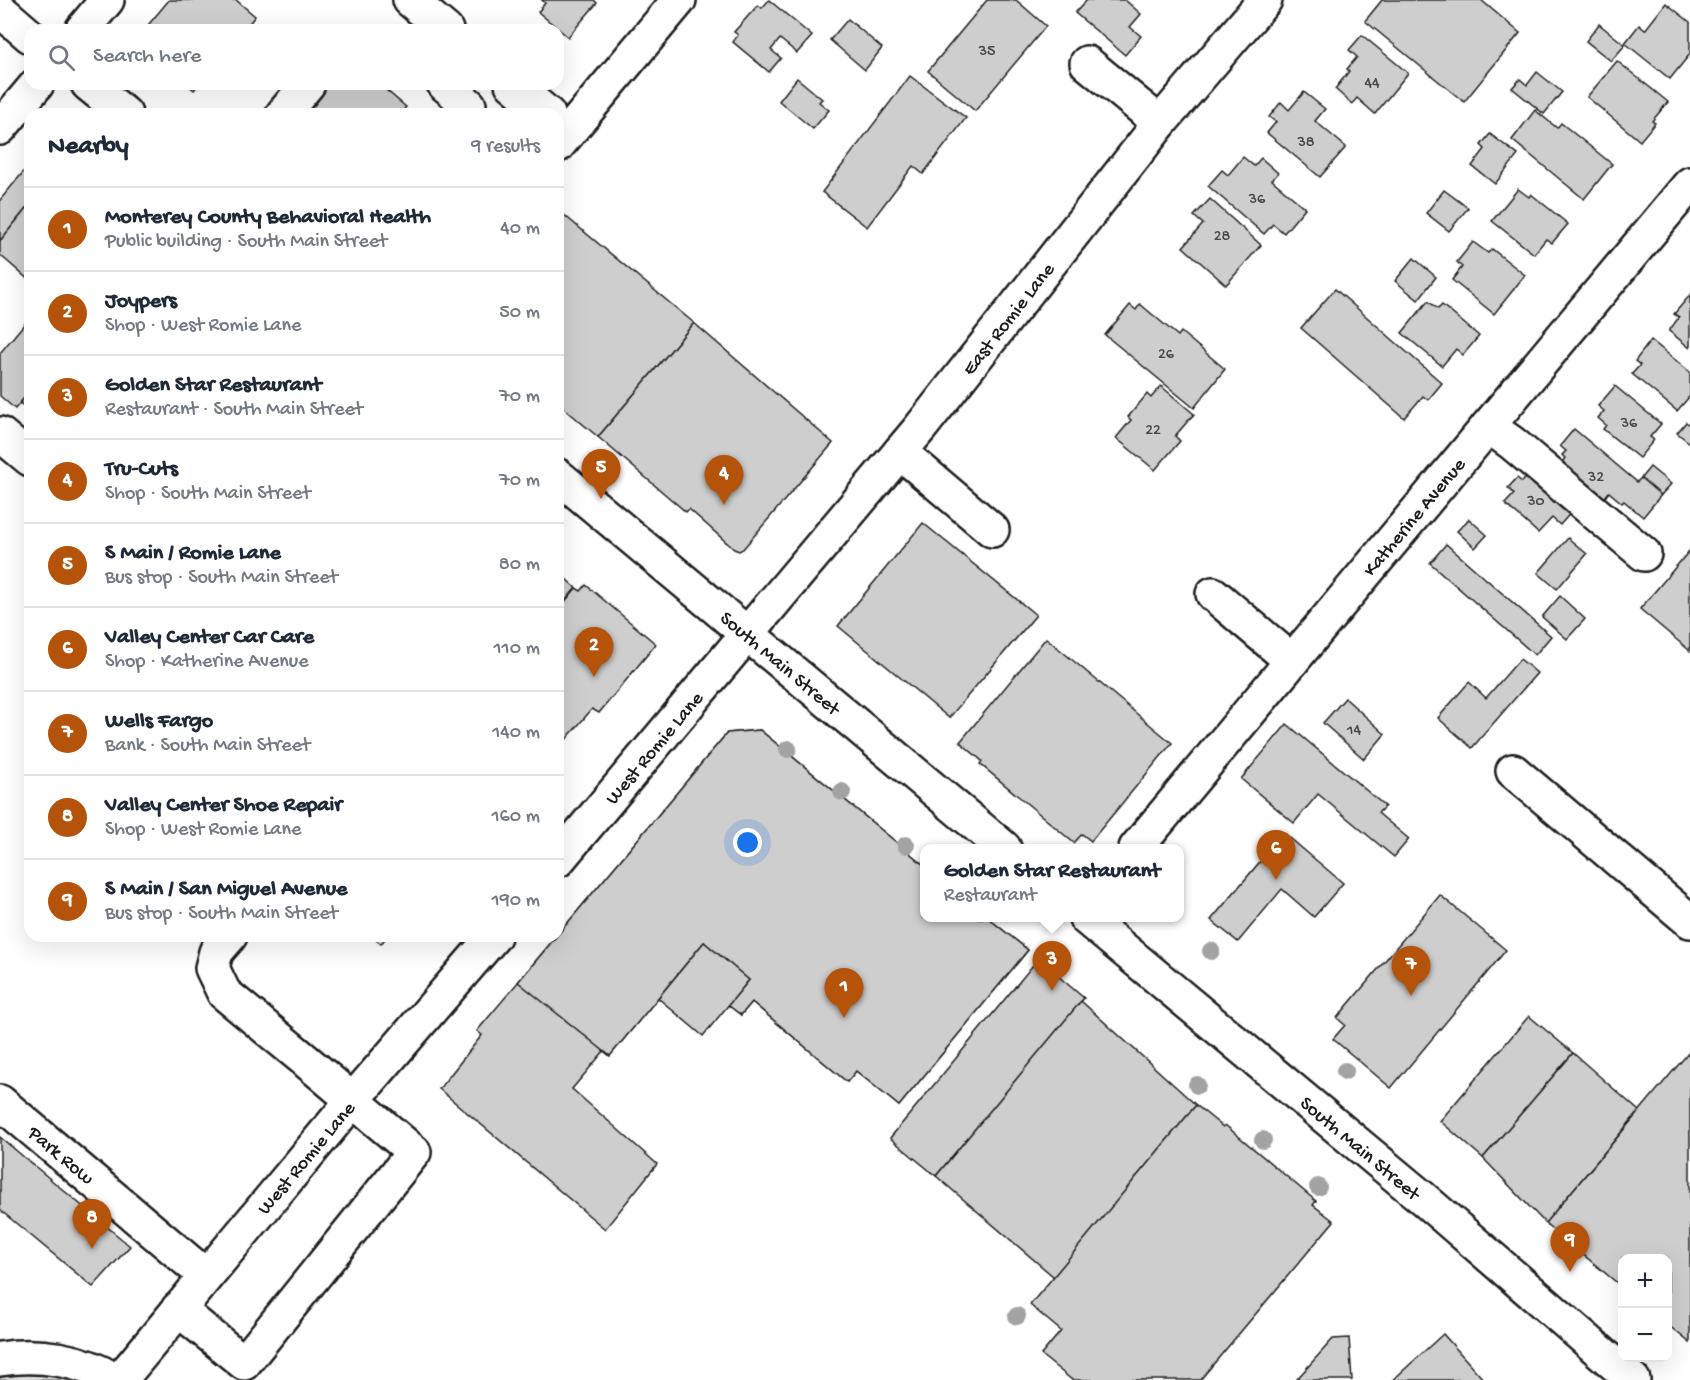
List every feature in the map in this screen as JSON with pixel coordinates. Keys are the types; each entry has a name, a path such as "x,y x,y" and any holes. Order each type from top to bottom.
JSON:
{"main road":[{"path":"87,24 107,0"},
{"path":"410,0 439,24"},
{"path":"564,122 679,0"},
{"name":"East Romie Lane","path":"747,634 921,427 1160,123 1265,0"},
{"path":"0,10 24,31"},
{"path":"1087,63 1160,123"},
{"path":"0,128 32,90"},
{"path":"95,90 118,108"},
{"path":"288,108 303,90"},
{"path":"451,90 469,105"},
{"path":"518,90 537,108"},
{"name":"Katherine Avenue","path":"1140,844 1690,184"},
{"path":"1488,426 1512,443 1644,554"},
{"path":"0,434 24,454"},
{"path":"900,452 992,530"},
{"name":"South Main Street","path":"564,481 998,844"},
{"path":"1213,594 1292,662"},
{"name":"West Romie Lane","path":"564,853 747,634"},
{"path":"1513,771 1690,921"},
{"name":"South Main Street","path":"1091,922 1412,1189 1633,1380"},
{"path":"178,1309 243,1363 414,1152 224,993 212,968 216,952 225,942"},
{"name":"West Romie Lane","path":"120,1380 353,1100 489,942"},
{"name":"Park Row","path":"0,1102 206,1276"},
{"path":"0,1359 42,1357 72,1361 101,1372 114,1380"}],"shaded area":[{"path":"0,1359 114,1380 0,1380"}],"building":[{"path":"169,0 236,0 255,16 249,24 149,24"},
{"path":"542,0 594,0 597,3 568,37 564,34 564,24 552,24 538,12 545,3"},
{"path":"769,0 812,36 797,53 780,39 771,50 781,58 769,72 733,42 738,35 734,32 758,5 762,8"},
{"path":"987,0 1016,0 1046,26 975,111 928,71"},
{"path":"1087,0 1125,0 1141,14 1130,27 1141,36 1125,55 1075,13"},
{"path":"1382,0 1481,0 1520,33 1464,102 1365,21"},
{"path":"1666,3 1690,22 1690,54 1670,79 1625,43 1639,25 1645,30"},
{"path":"848,19 882,48 865,70 830,40"},
{"path":"1599,24 1625,45 1611,61 1586,41"},
{"path":"1362,35 1408,73 1375,114 1357,98 1352,104 1335,89 1357,57 1349,50"},
{"path":"1617,61 1668,102 1652,121 1655,123 1640,141 1587,97"},
{"path":"1537,72 1562,92 1544,114 1512,88 1520,79 1527,85"},
{"path":"910,76 966,118 923,174 913,166 867,227 822,192"},
{"path":"797,78 822,99 819,102 829,110 813,129 779,101"},
{"path":"322,90 386,90 406,107 405,108 307,108"},
{"path":"1304,92 1325,109 1315,121 1346,147 1320,177 1267,133 1276,122 1269,117 1281,102 1289,110"},
{"path":"1535,110 1557,128 1561,123 1612,164 1584,199 1512,140"},
{"path":"1490,134 1518,155 1495,184 1472,166 1485,149 1481,145"},
{"path":"1243,157 1254,166 1261,158 1278,173 1272,180 1305,208 1284,233 1273,224 1264,234 1208,186 1222,170 1228,175"},
{"path":"24,171 24,211 0,241 0,200"},
{"path":"1518,189 1529,197 1531,194 1568,224 1552,243 1546,239 1534,254 1492,221"},
{"path":"1444,190 1468,208 1449,231 1426,213"},
{"path":"1210,199 1261,245 1226,285 1183,247 1203,224 1194,216"},
{"path":"24,211 24,276 0,255 0,241"},
{"path":"564,215 694,323 598,437 564,408"},
{"path":"1473,242 1488,253 1492,249 1525,275 1494,314 1452,280 1462,267 1457,262"},
{"path":"1414,258 1436,277 1418,300 1395,281"},
{"path":"1335,289 1442,383 1428,400 1423,396 1404,418 1301,328"},
{"path":"1690,295 1690,348 1669,331 1679,317 1674,314"},
{"path":"1428,301 1438,309 1442,305 1479,336 1463,355 1456,349 1442,366 1402,333"},
{"path":"1140,304 1178,336 1181,332 1225,369 1194,408 1105,335 1130,305 1136,310"},
{"path":"694,323 833,443 739,551 689,509 686,512 598,437"},
{"path":"24,324 24,398 15,409 0,396 0,353"},
{"path":"1651,340 1690,372 1690,396 1677,411 1632,374 1640,365 1635,361"},
{"path":"1161,386 1194,414 1175,436 1180,441 1155,470 1116,438 1131,420 1128,417 1147,394 1151,398"},
{"path":"1615,386 1661,424 1650,437 1654,440 1639,458 1603,429 1606,425 1598,418 1604,411 1598,406"},
{"path":"1686,422 1690,425 1690,443 1677,433"},
{"path":"1574,429 1637,482 1641,478 1661,495 1643,517 1609,492 1602,501 1559,473 1565,465 1562,462 1565,458 1562,455 1566,451 1560,446"},
{"path":"1650,467 1671,484 1661,495 1641,478"},
{"path":"1532,472 1574,509 1560,525 1552,518 1538,533 1505,504 1514,494 1508,488 1517,478 1522,482"},
{"path":"1469,519 1487,535 1475,548 1457,531"},
{"path":"923,523 1036,615 949,718 838,626"},
{"path":"1568,538 1587,554 1557,589 1538,573"},
{"path":"1446,544 1551,636 1535,655 1430,563"},
{"path":"1690,550 1690,651 1640,609"},
{"path":"564,577 576,588 564,603"},
{"path":"586,585 656,644 599,713 592,709 564,742 564,603 576,588 581,591"},
{"path":"1560,596 1585,619 1567,639 1542,617"},
{"path":"1046,638 1172,743 1091,841 1082,834 1074,843 980,764 982,761 960,742"},
{"path":"1520,659 1537,673 1472,748 1438,718 1469,682 1486,698"},
{"path":"1345,698 1385,734 1364,759 1323,723"},
{"path":"1287,724 1385,806 1378,813 1409,839 1394,857 1318,794 1294,823 1241,779"},
{"path":"760,730 920,862 920,922 993,922 1028,950 899,1106 856,1071 847,1082 752,1002 741,1015 728,1005 749,980 704,942 610,1056 604,1051 572,1089 657,1164 605,1229 439,1089 482,1035 477,1031 552,942 564,942 564,927 727,733"},
{"path":"760,730 920,862 920,922 993,922 1028,950 899,1106 856,1071 847,1082 752,1002 741,1015 728,1005 749,980 704,942 610,1056 518,982 552,942 564,942 564,927 727,733"},
{"path":"1284,833 1343,883 1314,917 1282,889 1238,942 1211,920"},
{"path":"1440,895 1506,950 1391,1088 1333,1039 1345,1025 1337,1018"},
{"path":"704,942 749,980 703,1036 658,998"},
{"path":"1038,959 1084,998 936,1176 890,1138"},
{"path":"1081,1001 1196,1105 1054,1277 936,1176"},
{"path":"1529,1016 1573,1053 1483,1158 1440,1121"},
{"path":"1690,1051 1690,1343 1672,1328 1672,1254 1618,1254 1618,1284 1545,1223"},
{"path":"1573,1053 1639,1111 1545,1223 1483,1158"},
{"path":"1196,1105 1223,1127 1225,1125 1316,1201 1313,1205 1334,1221 1200,1380 1072,1380 1041,1355 1061,1331 1030,1305"},
{"path":"0,1137 130,1246 93,1287 0,1210"},
{"path":"1443,1334 1484,1380 1393,1380"},
{"path":"1349,1338 1352,1380 1296,1380 1333,1339"}],"place":[{"name":"S Main / Romie Lane","path":"601,499"},
{"name":"Tru-Cuts","path":"724,505"},
{"name":"Joypers","path":"594,677"},
{"name":"Valley Center Car Care","path":"1276,880"},
{"name":"Golden Star Restaurant","path":"1052,991"},
{"name":"Wells Fargo","path":"1411,996"},
{"name":"Monterey County Behavioral Health","path":"844,1018"},
{"name":"Valley Center Shoe Repair","path":"92,1249"},
{"name":"S Main / San Miguel Avenue","path":"1570,1272"}]}
